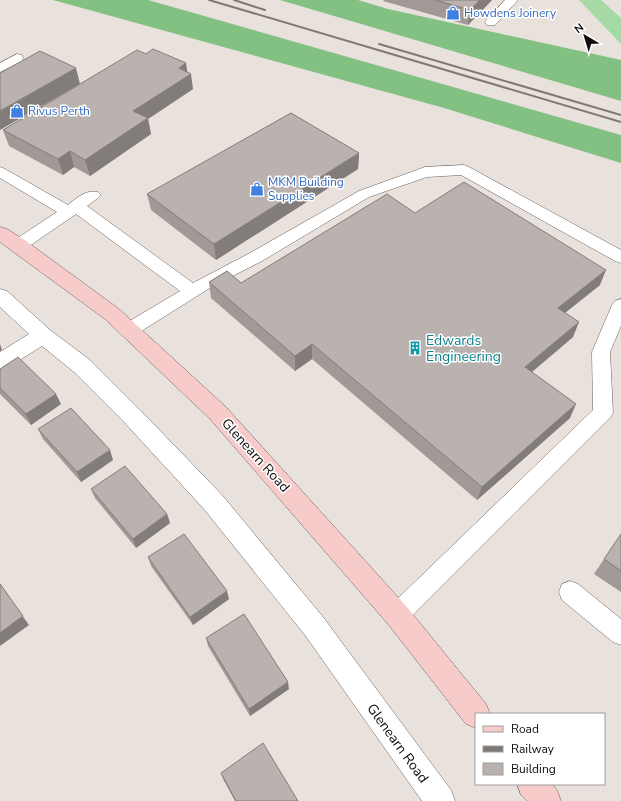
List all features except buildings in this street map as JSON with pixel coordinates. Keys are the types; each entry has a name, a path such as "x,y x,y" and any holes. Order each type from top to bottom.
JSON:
{"street":[{"name":"Glenearn Road","path":"0,233 19,245 112,314 218,413 396,615 475,713"},
{"name":"Glenearn Road","path":"0,296 43,335 82,366 133,416 213,502 314,626 440,801"},
{"path":"0,362 43,335"},
{"path":"533,785 546,801"}],"lane":[{"path":"491,22 512,0"},
{"path":"0,68 17,58"},
{"path":"128,330 192,291 256,257 364,194 425,172 464,170 621,257"},
{"path":"0,172 72,209 192,291"},
{"path":"19,245 93,194"},
{"path":"396,615 603,413 601,352 621,305"},
{"path":"570,592 621,634"}],"green space":[{"path":"53,0 148,0 621,135 621,163 444,108"},
{"path":"280,0 358,0 388,9 621,60 621,101"},
{"path":"579,0 601,0 621,18 621,44"}],"railway":[{"path":"209,0 621,122"},
{"path":"234,0 265,10"},
{"path":"379,44 621,115"}],"place":[{"name":"Howdens Joinery","path":"453,13"},
{"name":"Rivus Perth","path":"17,111"},
{"name":"MKM Building Supplies","path":"257,189"},
{"name":"Edwards Engineering","path":"415,348"}]}
